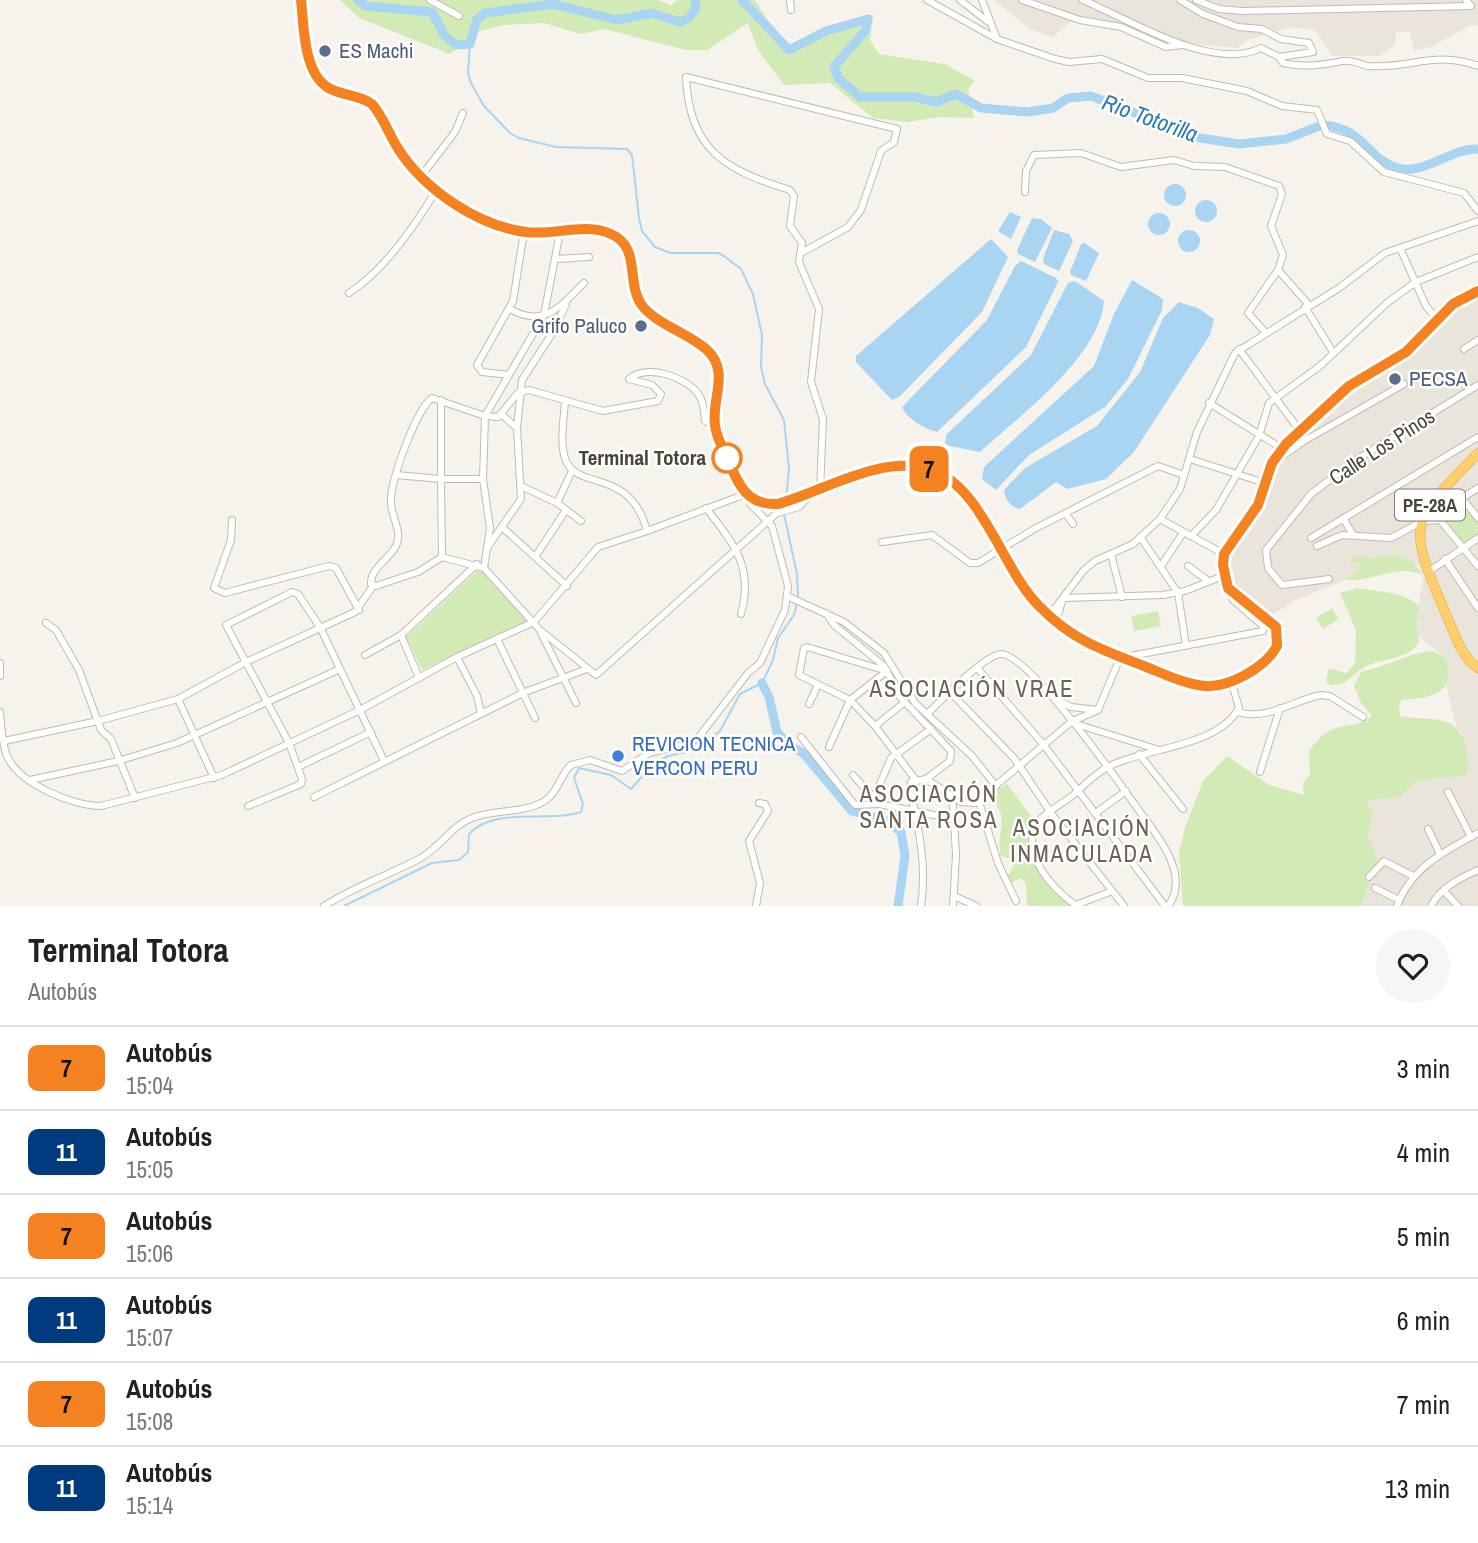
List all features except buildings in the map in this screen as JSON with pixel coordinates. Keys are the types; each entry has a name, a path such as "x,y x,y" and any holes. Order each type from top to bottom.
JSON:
{"highway":[{"path":"301,0 309,56 320,80 332,89 363,98 372,104 399,150 438,189 476,215 524,232 601,231 611,234 625,245 634,269 635,292 642,306 702,346 716,361 719,373 715,426 736,481 746,494 778,509 816,491 886,468 907,466 930,470 959,488 1030,597 1052,619 1083,643 1120,659 1133,657 1195,684 1211,685 1231,680 1267,660 1279,641 1278,633 1270,620 1245,606 1228,588 1223,576 1224,554 1258,505 1272,463 1300,431 1349,386 1406,352 1453,304 1478,290"},
{"name":"PE-28A","path":"1478,453 1430,506 1418,538 1428,572 1463,654 1478,668"}],"street":[{"path":"430,0 459,16"},
{"path":"790,0 791,10"},
{"path":"927,0 997,39 1055,59 1111,60 1124,69 1148,78 1182,78 1247,91 1282,106 1317,110 1327,134 1350,141 1378,168 1464,193 1478,211"},
{"path":"960,0 992,25"},
{"path":"982,0 997,39"},
{"path":"1022,0 1080,20 1121,27 1166,47 1183,45"},
{"path":"1083,0 1183,45 1233,57 1261,48 1279,57 1283,63 1302,67 1351,60 1366,66 1399,66 1439,57 1478,66"},
{"path":"1180,0 1238,27 1262,29 1281,39 1309,43 1314,49 1310,54 1279,57"},
{"path":"1196,0 1219,9 1242,11 1472,4"},
{"path":"540,630 587,669 599,674 770,521 778,509 792,510 816,491 823,419 811,382 819,309 799,262 802,243 789,223 792,192 740,172 707,146 696,131 688,108 686,77 897,129 894,142 881,151 861,210 855,219 848,228 801,253"},
{"path":"422,175 456,132 463,113"},
{"path":"1026,192 1029,161 1042,152 1081,153 1121,167 1167,160 1225,167 1279,186 1281,190 1271,221 1283,255 1278,270 1249,310 1249,316 1265,332"},
{"path":"349,293 368,281 404,239 438,189"},
{"path":"1052,619 1063,598 1084,570 1141,538 1160,519 1180,489 1209,403 1224,369 1239,349 1339,288 1385,253 1478,221"},
{"path":"509,376 482,372 477,365 510,309 518,286 524,232"},
{"path":"484,568 490,528 483,479 485,416 544,315 560,232"},
{"path":"1401,248 1426,306 1437,319"},
{"path":"556,259 589,257"},
{"path":"1161,566 1187,535 1216,510 1259,436 1263,414 1275,398 1303,380 1388,302 1416,282 1478,257"},
{"path":"1278,270 1307,306 1333,352"},
{"path":"487,548 521,499 517,428 518,393 522,380 558,323 566,304 584,283"},
{"path":"510,309 527,317 544,315 566,304"},
{"path":"1464,349 1478,340"},
{"path":"1239,349 1300,431"},
{"path":"502,415 518,393 540,391 603,411 634,403 651,403 660,399 657,388 631,381 630,377 663,374 695,390 701,397 705,421 715,426"},
{"path":"1272,463 1304,440 1404,384"},
{"name":"Calle Los Pinos","path":"1329,579 1288,586 1277,582 1266,562 1266,550 1311,494 1356,460 1478,386"},
{"path":"373,586 371,578 396,546 399,537 391,502 396,475 427,401 432,398 441,400 485,416 502,415 517,428"},
{"path":"441,400 442,557"},
{"path":"557,503 572,471 564,451 565,401"},
{"path":"1209,403 1283,449"},
{"path":"1311,538 1478,437"},
{"path":"1190,460 1265,484"},
{"path":"882,542 932,535 974,564 1001,551 1037,528 1158,466 1184,475"},
{"path":"572,471 617,486 631,497 647,531"},
{"path":"396,475 483,479"},
{"path":"521,486 557,503 581,521"},
{"path":"1317,546 1342,535 1391,538 1423,521 1440,520 1462,498 1478,488"},
{"path":"0,712 7,757 30,780 87,806 101,806 214,778 360,710 457,657 534,622 601,545 746,494 751,505 770,521 789,597 760,663 748,673 698,738 688,744 649,753 622,771 590,760 570,765 553,793 542,802 472,818 440,846 420,859 369,880 324,906"},
{"path":"1462,498 1478,518"},
{"path":"706,508 738,549 746,582 741,614"},
{"path":"535,557 566,510"},
{"path":"1066,514 1073,524"},
{"path":"1343,518 1353,535"},
{"path":"1160,519 1224,554"},
{"path":"232,520 231,540 214,588 218,592 225,593 260,585 329,566 336,568 359,610"},
{"path":"1440,520 1478,566"},
{"path":"502,527 567,586"},
{"path":"1141,538 1178,593 1186,646"},
{"path":"1428,572 1478,538"},
{"path":"1111,554 1122,597"},
{"path":"4,741 98,721 178,699 246,662 359,610 373,586 418,572 442,557 484,568 534,622 576,703"},
{"path":"1446,559 1478,608"},
{"path":"365,655 401,635 477,564"},
{"path":"1188,566 1207,580"},
{"path":"1063,598 1178,593 1223,576"},
{"path":"248,806 301,784 289,743 226,625 292,592 298,594 320,627 384,761"},
{"path":"789,597 853,628 884,653 915,704 972,756 996,786"},
{"path":"1133,657 1263,631 1262,626 1245,606"},
{"path":"825,613 834,625 887,671 905,702 947,744 952,756 926,779"},
{"path":"46,624 55,630 79,670 101,730 111,740 135,797"},
{"path":"401,635 419,678"},
{"path":"497,639 526,692 535,718"},
{"path":"887,671 805,647 799,675 850,700 875,726 915,779"},
{"path":"927,714 950,692 992,657 1009,655 1023,665 1126,791 1163,843 1176,880 1174,898 1167,906 1043,744 978,669"},
{"path":"457,657 477,696 481,713"},
{"path":"921,906 924,888 922,845 909,785 915,779 926,779 968,804 979,802 1071,722 1098,710 1120,659"},
{"path":"0,663 0,676"},
{"path":"30,780 118,761 193,735 340,669"},
{"path":"314,797 481,713 526,692 587,669"},
{"path":"829,747 850,700 887,671"},
{"path":"1112,891 1077,906 1051,886 1039,864 1035,827 1107,767 1156,749 1201,740 1237,712 1240,703 1231,680"},
{"path":"809,704 818,685"},
{"path":"950,692 1014,758 1051,813 1124,906"},
{"path":"1237,712 1251,716 1321,695 1329,696 1363,717"},
{"path":"1052,698 1071,706 1098,710"},
{"path":"178,699 214,778"},
{"path":"875,726 905,702"},
{"path":"1260,772 1280,708"},
{"path":"1071,722 1156,749"},
{"path":"876,802 891,758 932,729"},
{"path":"298,767 371,732"},
{"path":"801,737 849,800 862,806 876,802 916,813 954,819"},
{"path":"1139,754 1183,809"},
{"path":"853,775 876,802"},
{"path":"1097,812 1126,791"},
{"path":"1375,888 1398,903 1413,876 1440,854 1475,835 1448,792"},
{"path":"953,796 956,855 953,906"},
{"path":"979,802 998,863 1016,901"},
{"path":"756,906 760,883 749,841 768,811 765,804 759,803"},
{"path":"1428,829 1440,854"},
{"path":"1369,877 1384,861 1413,876"},
{"path":"1431,906 1454,881 1478,870"},
{"path":"1444,891 1458,906"},
{"path":"954,896 976,906"}],"shaded area":[{"path":"994,0 1478,0 1478,26 1471,25 1433,46 1414,51 1410,32 1396,32 1395,45 1379,56 1333,56 1315,30 1292,27 1248,40 1237,48 1165,42 1078,15 1053,37 1030,29"},
{"path":"1478,295 1478,906 1347,906 1335,900 1371,824 1367,806 1369,799 1395,798 1417,781 1451,777 1462,733 1456,726 1446,684 1448,673 1445,658 1418,636 1416,624 1423,575 1418,565 1396,554 1353,563 1359,563 1362,568 1346,580 1294,601 1272,615 1238,593 1231,583 1227,564 1229,554 1263,506 1274,473 1292,445 1350,388 1411,352 1423,343 1456,304"}],"green space":[{"path":"340,0 658,0 671,5 677,0 755,0 781,41 790,48 808,42 829,26 873,15 870,40 879,54 945,64 975,81 968,89 974,118 940,117 908,122 873,118 830,83 784,85 758,50 748,23 707,50 686,50 604,29 581,34 544,23 504,25 476,32 450,54 359,18"},
{"path":"1460,502 1478,521 1478,535 1464,545 1444,519"},
{"path":"1395,554 1414,563 1423,575 1403,571 1346,580 1362,568 1359,563 1349,562 1353,557 1362,555 1370,559"},
{"path":"480,568 531,621 422,670 406,637"},
{"path":"1358,588 1406,597 1419,606 1416,624 1419,643 1407,653 1370,665 1345,682 1330,685 1326,681 1329,668 1346,673 1355,664 1356,630 1340,593"},
{"path":"1332,608 1339,619 1323,629 1316,618"},
{"path":"1158,611 1161,626 1134,631 1131,616"},
{"path":"1433,651 1445,658 1448,679 1444,687 1439,692 1422,698 1402,700 1399,706 1400,716 1438,720 1454,726 1465,743 1468,759 1466,775 1417,781 1400,797 1369,800 1367,806 1373,812 1367,837 1378,858 1361,906 1183,906 1179,851 1185,828 1203,781 1227,756 1269,785 1304,795 1303,783 1310,775 1309,751 1318,740 1334,729 1372,716 1361,703 1354,686 1362,671"},
{"path":"1007,784 1036,823 1034,848 1045,881 1062,899 1073,906 1027,906 1026,883 1020,878 1011,883 1008,877 1016,860 1001,856 1000,810 987,797"}],"water":[{"path":"1171,184 1179,184 1186,191 1186,199 1179,206 1171,206 1164,199 1164,191"},
{"path":"1202,200 1210,200 1217,207 1217,215 1210,222 1202,222 1195,215 1195,207"},
{"path":"1010,212 1021,217 1011,239 998,231"},
{"path":"1155,213 1163,213 1170,220 1170,228 1163,235 1155,235 1148,228 1148,220"},
{"path":"1032,218 1041,219 1052,228 1035,262 1018,254 1017,250"},
{"path":"1054,230 1069,234 1073,241 1059,271 1044,264 1043,259"},
{"path":"1185,230 1193,230 1200,237 1200,245 1193,252 1185,252 1178,245 1178,237"},
{"path":"991,239 1008,257 982,312 899,397 892,400 856,362 856,356"},
{"path":"1084,243 1099,253 1086,281 1071,275 1070,272 1081,244"},
{"path":"1021,261 1056,278 1058,282 1026,347 937,432 916,422 902,407 987,320 1015,266"},
{"path":"1132,280 1163,299 1162,310 1128,379 1105,407 1029,455 996,490 982,479 984,467 1094,366 1114,314"},
{"path":"1075,281 1104,301 1099,322 1073,364 1035,403 980,452 945,445 946,435 1031,355 1068,283"},
{"path":"1179,302 1198,308 1214,319 1210,335 1134,452 1106,479 1067,489 1056,482 1020,509 1011,505 1004,490 1025,468 1097,426 1140,372 1163,318"}],"waterway":[{"name":"Rio Totorilla","path":"358,0 365,6 432,12 445,36 456,45 470,44 477,19 485,13 553,4 617,20 651,13 680,22 689,18 696,8 695,0"},
{"name":"Rio Totorilla","path":"742,0 789,50 826,31 868,19 865,31 834,67 838,78 860,97 915,97 936,102 956,94 981,108 1028,112 1053,108 1068,98 1091,96 1200,138 1239,144 1286,139 1322,125"},
{"path":"470,44 468,73 471,83 484,106 510,133 519,138 556,147 627,149 632,155 642,231 655,247 671,253 718,253 741,269 753,294 762,335 761,367 765,384 784,420 789,469 786,498"},
{"name":"Rio Totorilla","path":"1323,125 1348,132 1387,164 1398,168 1418,168 1458,153 1478,149"},
{"path":"784,514 797,574 798,598"},
{"path":"344,906 432,863 459,860 468,852 469,834 480,825 507,818 581,812 583,804 574,778 579,768 611,775 631,789 653,764 668,756 696,750 720,731 740,694 762,683 773,660 778,638 794,615 797,603"},
{"path":"762,683 769,697 777,732 790,746 803,753 852,811 887,821 901,832 905,856 898,906"}],"bus line":[{"name":"7","path":"301,0 309,56 320,80 332,89 363,98 372,104 399,150 412,166 456,204 487,220 524,232 589,229 611,234 625,245 634,269 635,292 642,306 702,346 716,361 719,388 714,421 716,431 736,481 750,498 766,505 778,504 886,468 918,467 940,474 959,488 973,505 1017,579 1030,597 1056,622 1093,648 1178,680 1206,686 1230,681 1252,670 1274,652 1279,641 1276,627 1228,588 1223,576 1224,554 1258,505 1272,463 1286,444 1349,386 1398,358 1424,336 1453,304 1478,291"}],"place":[{"name":"ES Machi","path":"325,51"},
{"name":"Grifo Paluco","path":"641,326"},
{"name":"PECSA","path":"1395,379"},
{"name":"Terminal Totora","path":"727,458"},
{"name":"REVICION TECNICA VERCON PERU","path":"618,756"}],"district":[{"name":"ASOCIACIÓN VRAE","path":"972,689"},
{"name":"ASOCIACIÓN SANTA ROSA","path":"929,807"},
{"name":"ASOCIACIÓN INMACULADA","path":"1082,841"}]}
